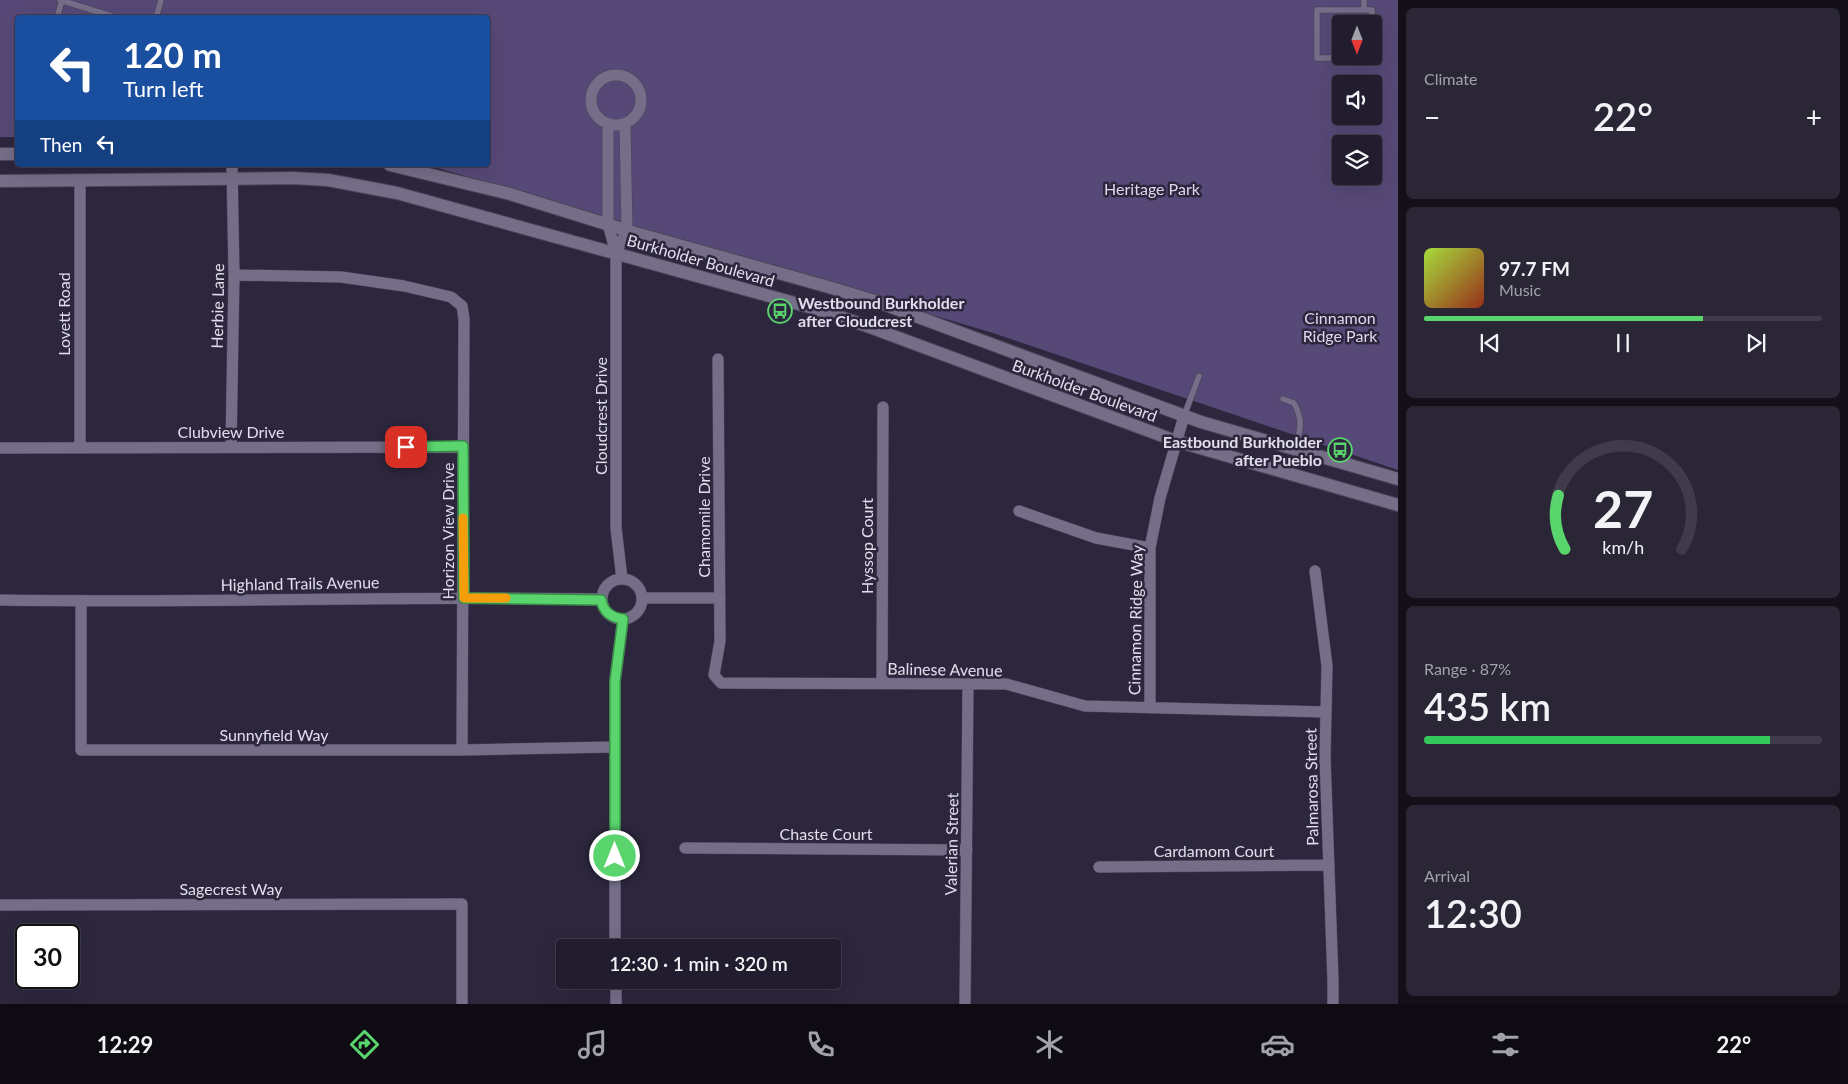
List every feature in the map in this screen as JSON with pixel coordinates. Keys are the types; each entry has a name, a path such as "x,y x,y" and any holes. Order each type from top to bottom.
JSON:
{"main road":[{"path":"0,154 15,154"},
{"name":"Burkholder Boulevard","path":"398,167 510,194 626,230 875,301 1184,416 1398,479"},
{"name":"Burkholder Boulevard","path":"0,181 80,181 232,171 363,186 397,193 813,308 864,325 1176,441 1398,505"}],"street":[{"path":"618,74 632,80 637,85 642,98 641,107 637,114 624,124 608,124 601,120 592,109 591,94 598,82 604,77 618,74"},
{"name":"Cloudcrest Drive","path":"608,124 608,224 616,253 616,528 622,579"},
{"name":"Cloudcrest Drive","path":"616,253 626,230 624,124"},
{"name":"Herbie Lane","path":"231,447 234,275 232,171"},
{"name":"Lovett Road","path":"80,181 80,448"},
{"name":"Horizon View Drive","path":"234,275 342,277 404,286 451,297 462,306 464,319 462,750"},
{"name":"Chamomile Drive","path":"714,675 720,641 718,359"},
{"name":"Hyssop Court","path":"882,684 883,407"},
{"name":"Cinnamon Ridge Way","path":"1150,708 1150,548 1160,498 1184,416"},
{"name":"Clubview Drive","path":"0,448 463,446"},
{"path":"1019,512 1096,538 1150,548"},
{"name":"Palmarosa Street","path":"1315,571 1327,666 1325,758 1333,981 1332,1004"},
{"path":"622,579 636,584 642,598 640,608 633,616 623,619 615,618 608,614 601,600 607,585 614,580 622,579"},
{"name":"Highland Trails Avenue","path":"0,600 81,602 464,598 601,600"},
{"path":"642,598 720,598"},
{"name":"Sunnyfield Way","path":"81,602 81,750 462,750 614,747"},
{"path":"615,939 615,681 623,619"},
{"name":"Balinese Avenue","path":"714,675 721,683 1006,684 1085,706 1326,712"},
{"name":"Valerian Street","path":"965,1004 968,684"},
{"name":"Chaste Court","path":"685,848 967,850"},
{"name":"Cardamom Court","path":"1099,867 1329,866"},
{"name":"Sagecrest Way","path":"0,905 462,904 462,1004"},
{"path":"616,989 616,1004"}],"lane":[{"path":"58,15 61,0 108,15"},
{"path":"157,15 161,0"},
{"path":"1364,0 1364,10"},
{"path":"1332,58 1317,58 1317,10 1372,10 1372,15"},
{"path":"1184,416 1198,376"},
{"path":"1283,399 1294,403 1300,414 1301,427 1295,449"}],"green space":[{"name":"Heritage Park","path":"0,0 1398,0 1398,470 993,333 435,167 490,167 490,15 15,15 15,137 0,137"}],"slow traffic":[{"path":"463,518 464,598 506,598"}],"place":[{"name":"Westbound Burkholder after Cloudcrest","path":"780,311"},
{"name":"Eastbound Burkholder after Pueblo","path":"1340,450"}],"route":[{"path":"406,447 463,446 464,598 601,600 608,614 615,618 623,619 615,681 615,856"}],"park label":[{"name":"Cinnamon Ridge Park","path":"1340,326"}]}
